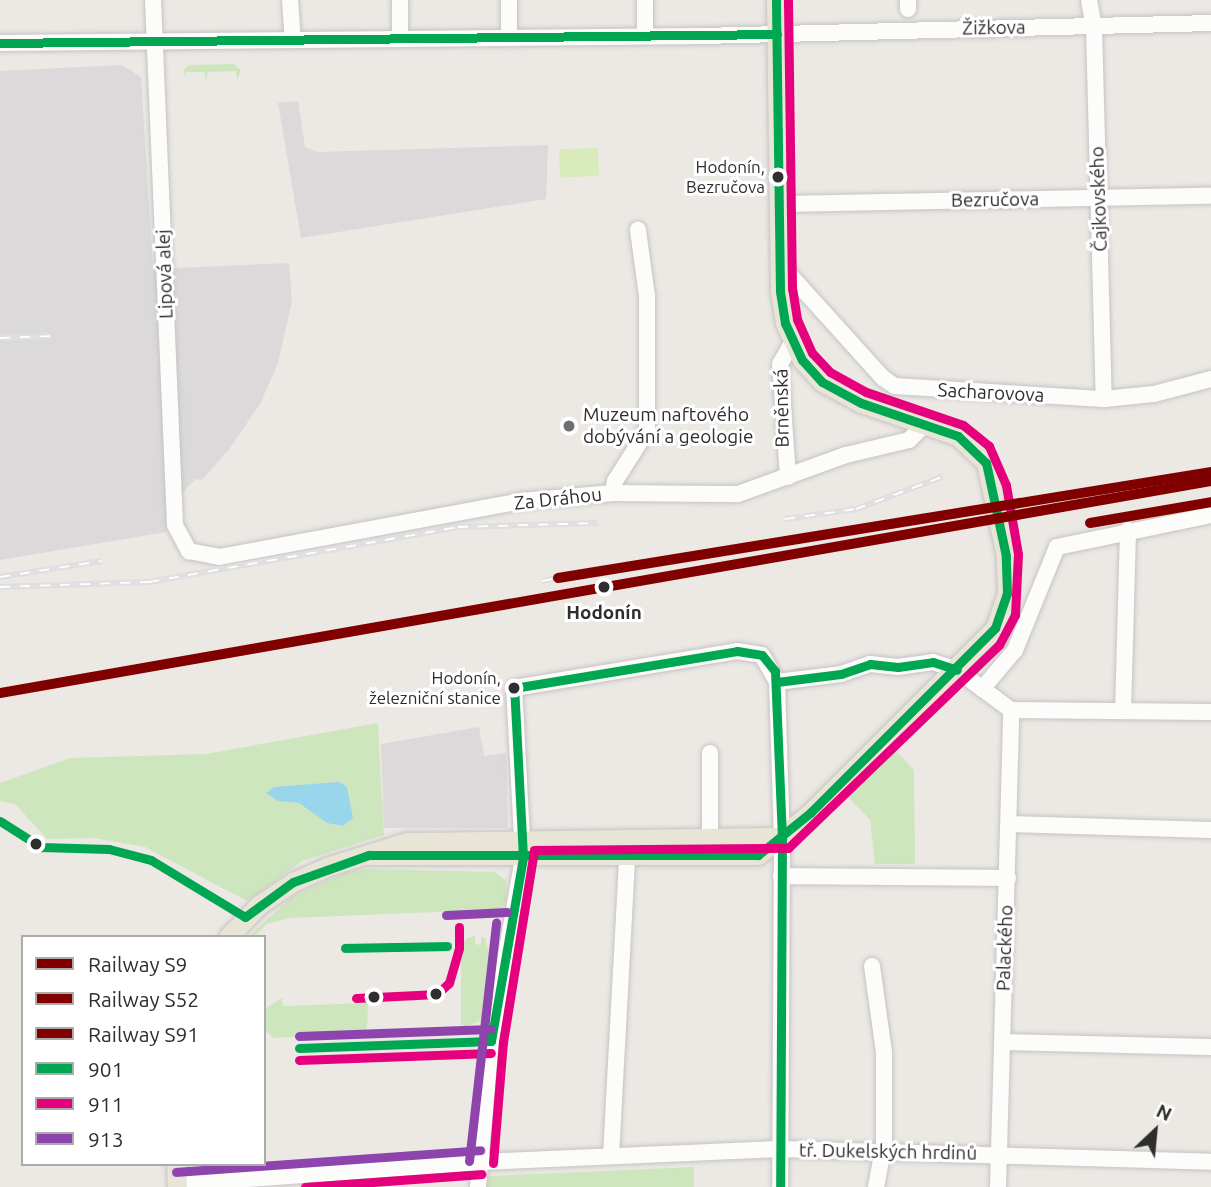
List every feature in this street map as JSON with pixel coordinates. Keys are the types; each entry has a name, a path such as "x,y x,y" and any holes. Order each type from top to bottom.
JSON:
{"main road":[{"name":"Brněnská","path":"524,848 627,856 758,855 782,837 957,670 990,636 1003,612 1006,556 986,463 958,436 841,394 812,372 792,343 782,310 776,0"},
{"path":"230,935 259,905 293,882 326,867 407,842 524,848 782,837"}],"street":[{"name":"Lipová alej","path":"153,0 175,525 183,547"},
{"path":"290,0 292,38"},
{"path":"400,0 400,38"},
{"path":"509,0 509,36"},
{"path":"645,0 645,36"},
{"name":"Čajkovského","path":"1089,0 1094,27 1104,399"},
{"name":"Žižkova","path":"0,43 777,34 1211,23"},
{"name":"Bezručova","path":"778,204 1211,196"},
{"path":"613,493 615,481 648,431 647,296 638,230"},
{"name":"Sacharovova","path":"780,264 883,379 895,386 1104,399 1154,394 1211,379"},
{"name":"Brněnská","path":"788,477 780,364 792,343"},
{"name":"Za Dráhou","path":"183,547 195,554 219,557 521,501 613,493 731,495 846,455 909,440 925,424"},
{"path":"982,689 1015,650 1057,547 1128,530 1211,515"},
{"path":"1123,711 1128,530"},
{"path":"478,1187 491,1041 508,925 524,848 514,688 737,651 762,655 777,682 782,837 780,1187"},
{"path":"777,682 841,674 870,664 898,667 933,662 957,670 1011,710 1211,712"},
{"name":"Palackého","path":"998,1187 1011,710"},
{"path":"710,753 710,838"},
{"path":"1009,824 1211,830"},
{"path":"611,1156 627,856"},
{"path":"781,876 1008,878"},
{"path":"872,966 884,1053 883,1151 876,1187"},
{"path":"1002,1042 1211,1047"},
{"name":"tř. Dukelských hrdinů","path":"176,1178 481,1161 779,1149 1211,1161"}],"shaded area":[{"path":"122,65 141,77 153,269 289,263 292,301 278,363 260,404 230,448 202,480 196,479 168,506 166,532 0,560 0,71"},
{"path":"298,101 305,147 317,152 548,145 546,199 301,238 278,103"},
{"path":"479,727 484,756 506,753 508,828 384,828 381,744"}],"green space":[{"path":"234,64 241,70 237,80 236,71 208,72 206,81 204,72 186,72 185,79 184,70 189,65"},
{"path":"598,148 599,176 560,177 559,149"},
{"path":"378,723 384,835 302,861 247,901 145,847 94,838 47,839 15,804 0,801 0,783 70,758 206,754"},
{"path":"895,750 914,770 915,864 875,864 870,820 848,797"},
{"path":"367,869 495,872 506,881 506,901 500,911 489,915 462,911 290,918 266,924 257,935 250,935 292,897 345,873"},
{"path":"475,936 475,944 481,945 481,936 485,938 489,954 481,1020 466,1027 461,1024 461,949 466,939"},
{"path":"282,998 283,1006 368,1003 367,1028 362,1033 273,1038 266,1031 266,1008"},
{"path":"694,1167 694,1187 486,1187 487,1176"}],"water":[{"path":"339,782 347,787 353,818 343,826 327,823 299,803 278,801 266,793 274,787"}],"railway":[{"path":"0,338 51,336"},
{"path":"785,519 856,509 942,477"},
{"path":"0,587 149,582 458,527 598,523"},
{"path":"0,577 102,561"},
{"path":"542,581 558,578"}],"rail line":[{"name":"S52","path":"558,578 1211,472"},
{"name":"S9","path":"0,693 1211,481"},
{"name":"S91","path":"1090,523 1211,502"}],"transit line":[{"name":"901","path":"245,917 293,882 369,855 758,855 810,813 995,628 1007,593 1006,556 986,463 958,436 861,403 822,382 802,360 785,323 780,290 776,0"},
{"name":"911","path":"493,1163 503,1042 534,850 788,848 999,645 1015,615 1018,554 1006,485 989,446 963,425 866,392 830,372 812,353 797,319 792,289 788,0"},
{"name":"901","path":"0,43 777,34"},
{"name":"901","path":"514,688 737,651 762,655 775,671 782,837 780,1187"},
{"name":"901","path":"777,682 841,674 870,664 898,667 933,662 957,670"},
{"name":"901","path":"491,1041 523,857 514,688"},
{"name":"901","path":"0,821 41,847 109,849 151,860 245,917"},
{"name":"913","path":"446,915 507,912"},
{"name":"913","path":"469,1161 496,923"},
{"name":"911","path":"356,998 437,994 449,983 459,948 459,927"},
{"name":"901","path":"345,948 447,946"},
{"name":"913","path":"299,1036 491,1029"},
{"name":"901","path":"299,1048 491,1041"},
{"name":"911","path":"299,1060 491,1053"},
{"name":"913","path":"266,1165 480,1150"},
{"name":"913","path":"176,1172 259,1166"},
{"name":"911","path":"305,1187 482,1174"}],"place":[{"name":"Hodonín, Bezručova","path":"778,177"},
{"name":"Muzeum naftového dobývání a geologie","path":"569,426"},
{"name":"Hodonín","path":"604,587"},
{"name":"Hodonín, železniční stanice","path":"514,688"}]}
